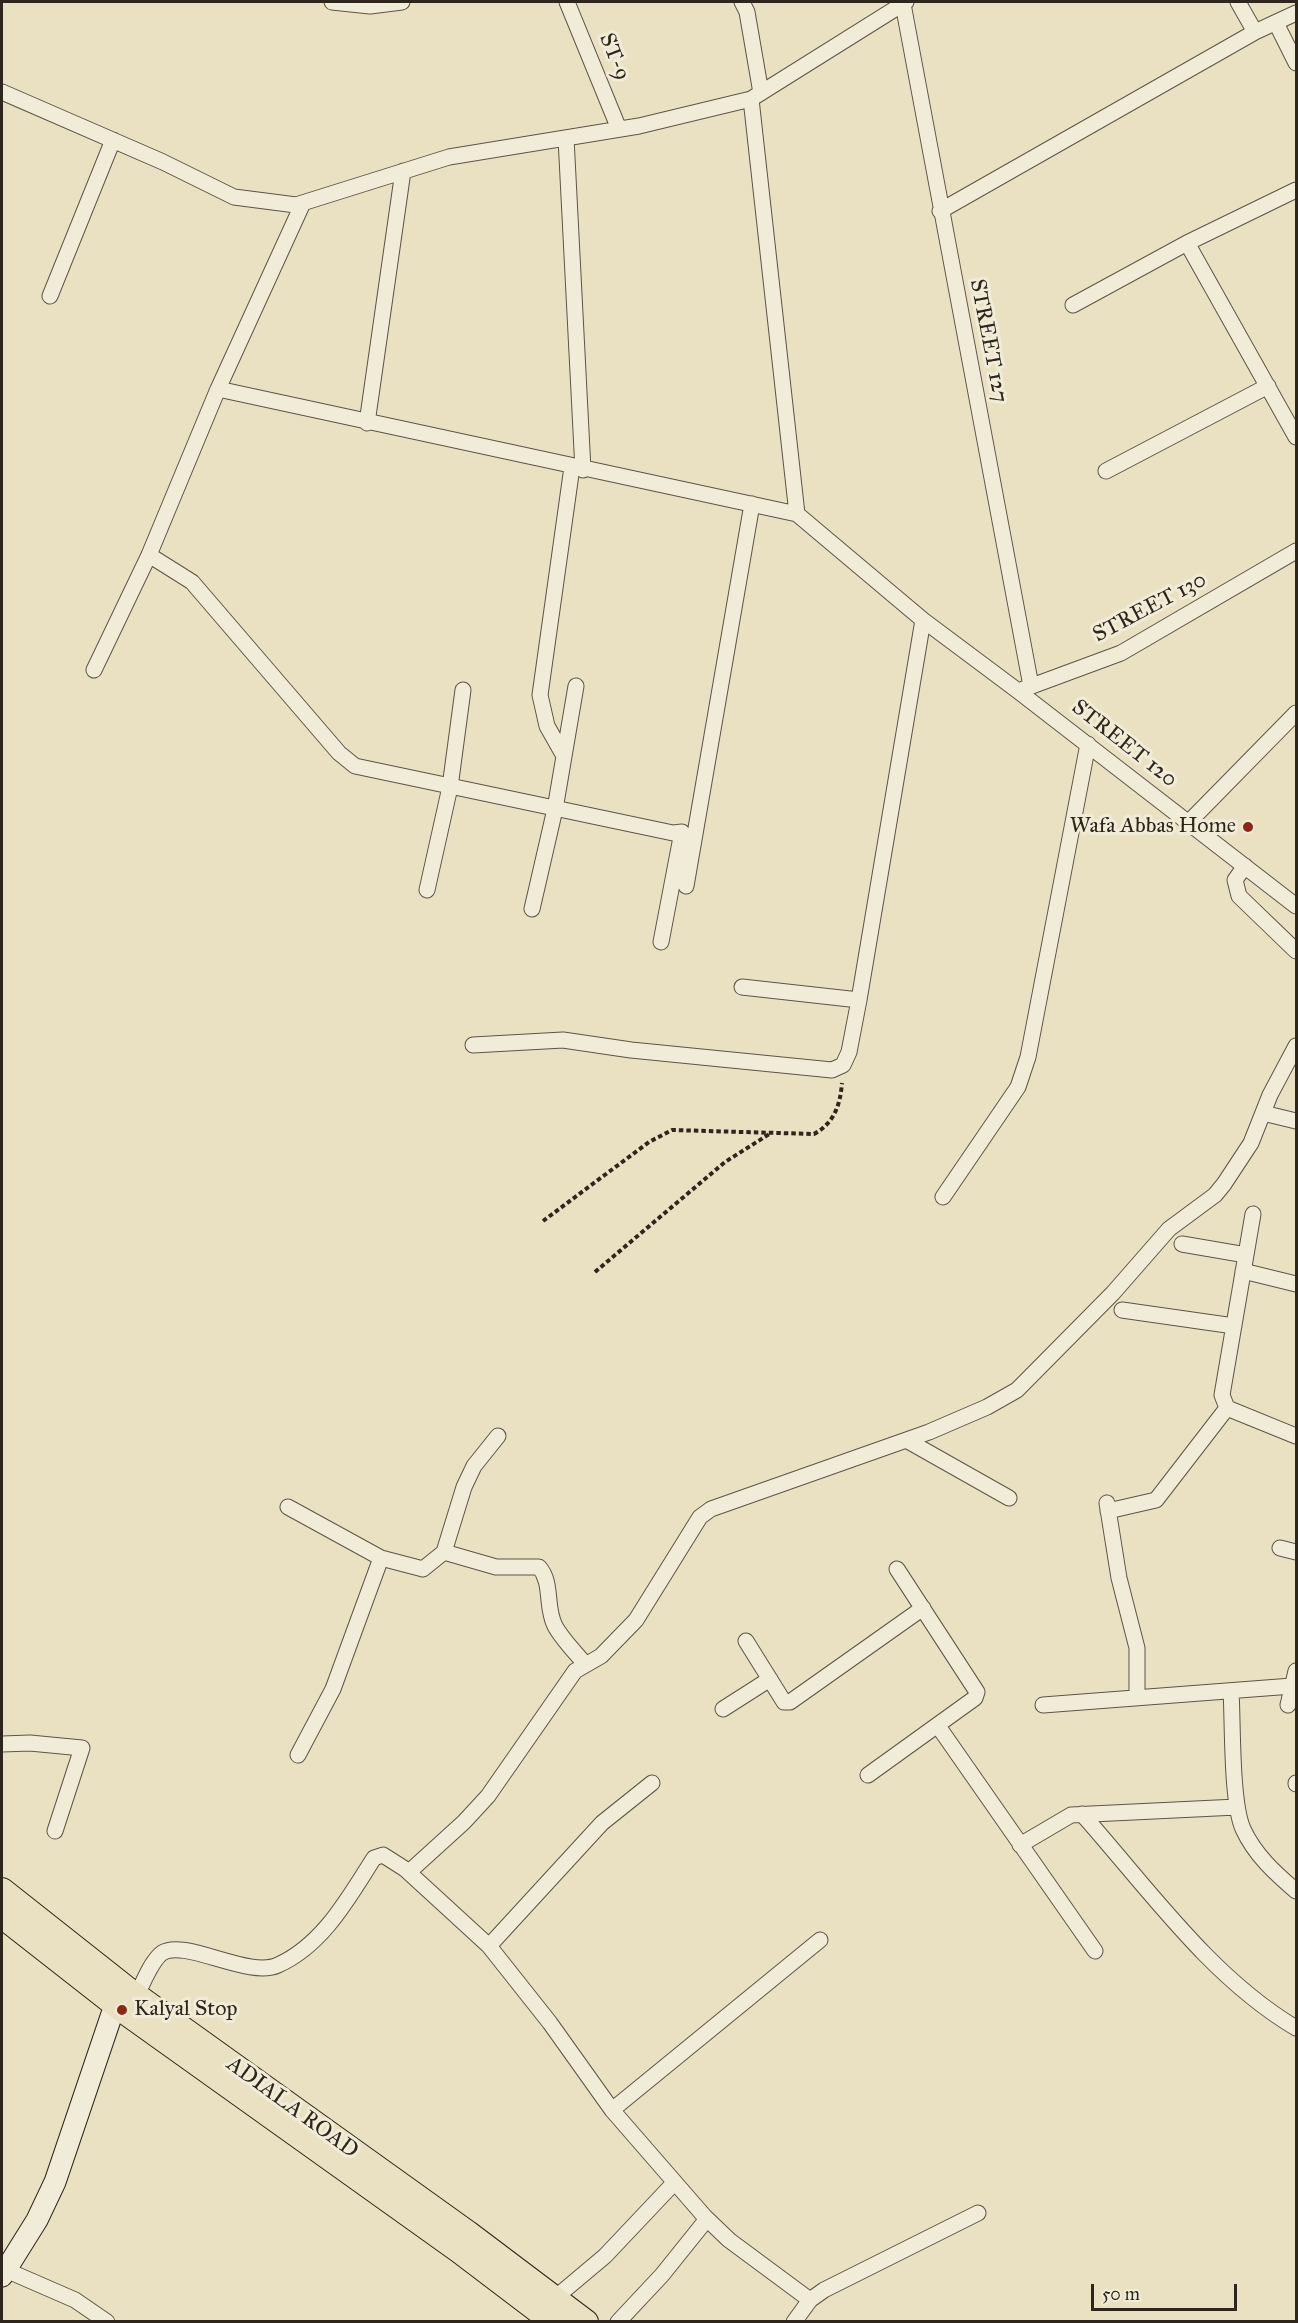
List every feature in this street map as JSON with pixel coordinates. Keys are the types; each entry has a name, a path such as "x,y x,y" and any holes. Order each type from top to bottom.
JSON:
{"main road":[{"name":"ADIALA ROAD","path":"2,1890 126,1997"},
{"name":"ADIALA ROAD","path":"2,1916 126,1997 554,2310 586,2322"},
{"path":"4,2273 37,2220 55,2182 126,1997"}],"street":[{"path":"332,2 370,6 402,2"},
{"name":"ST-9","path":"567,2 619,129"},
{"path":"218,389 797,514 747,12 742,2"},
{"path":"1238,2 1255,32"},
{"path":"2,92 113,140 234,197 296,205 449,157 619,129 756,96 904,3"},
{"name":"STREET 127","path":"904,3 1025,688"},
{"path":"940,211 1255,32 1296,13"},
{"path":"1276,23 1296,63"},
{"path":"564,756 547,726 540,695 578,468 567,138"},
{"path":"50,296 113,140"},
{"path":"367,423 403,171"},
{"path":"1073,305 1187,243 1296,190"},
{"path":"94,670 149,555 218,389 303,203"},
{"path":"1187,243 1296,437"},
{"path":"1106,471 1268,386"},
{"path":"686,886 701,812 752,504"},
{"name":"STREET 120","path":"797,514 922,620 1025,688 1088,744 1296,906"},
{"name":"STREET 130","path":"1025,688 1121,653 1296,551"},
{"path":"149,555 192,582 339,753 355,766 555,809 682,832"},
{"path":"473,1045 563,1040 631,1050 832,1070 843,1065 849,1052 859,1000 922,620"},
{"path":"532,909 555,809 576,686"},
{"path":"427,890 450,787 463,690"},
{"path":"1188,823 1296,713"},
{"path":"943,1197 1018,1087 1028,1057 1088,744"},
{"path":"661,942 682,832 701,812"},
{"path":"1245,866 1235,880 1239,896 1296,951"},
{"path":"742,987 859,1000"},
{"path":"409,1872 465,1822 488,1796 575,1671 601,1656 636,1620 700,1516 711,1509 908,1440 987,1407 1017,1390 1046,1363 1169,1229 1215,1195 1251,1143 1296,1046"},
{"path":"1263,1113 1296,1121"},
{"path":"1253,1214 1222,1395 1227,1408 1296,1436"},
{"path":"1182,1244 1246,1255"},
{"path":"1243,1271 1296,1284"},
{"path":"1122,1310 1234,1326"},
{"path":"1137,1698 1137,1648 1119,1578 1108,1507 1156,1500 1227,1408"},
{"path":"288,1507 381,1558 423,1569 444,1552 464,1487 474,1466 498,1436"},
{"path":"908,1440 1009,1498"},
{"path":"1280,1548 1296,1552"},
{"path":"444,1552 496,1567 539,1567 546,1576 555,1626 585,1664"},
{"path":"298,1755 333,1689 381,1558"},
{"path":"868,1775 975,1698 977,1692 897,1569"},
{"path":"746,1641 784,1702 790,1702 923,1608"},
{"path":"1288,1705 1296,1671"},
{"path":"723,1709 770,1679"},
{"path":"1043,1705 1292,1686"},
{"path":"1231,1691 1237,1807 1242,1827 1267,1866 1296,1891"},
{"path":"938,1726 1095,1951"},
{"path":"2,1744 30,1743 82,1748 55,1831"},
{"path":"489,1946 602,1823 651,1783"},
{"path":"1020,1845 1071,1815 1237,1807"},
{"path":"1082,1814 1203,1952 1234,1983 1296,2028"},
{"path":"126,1997 156,1960 170,1950 205,1955 257,1969 277,1966 292,1957 336,1918 379,1854 409,1872 489,1946 550,2023 612,2110 707,2219 729,2240 810,2300"},
{"path":"612,2110 820,1940"},
{"path":"554,2310 675,2183"},
{"path":"794,2322 810,2300 824,2290 978,2213"},
{"path":"618,2322 662,2275 707,2219"},
{"path":"4,2273 75,2300 107,2322"}],"path":[{"path":"543,1221 649,1142 672,1130 814,1134 829,1126 840,1097 843,1065"},
{"path":"595,1272 724,1162 771,1133"}],"place":[{"name":"Wafa Abbas Home","path":"1248,827"},
{"name":"Kalyal Stop","path":"122,2010"}]}
